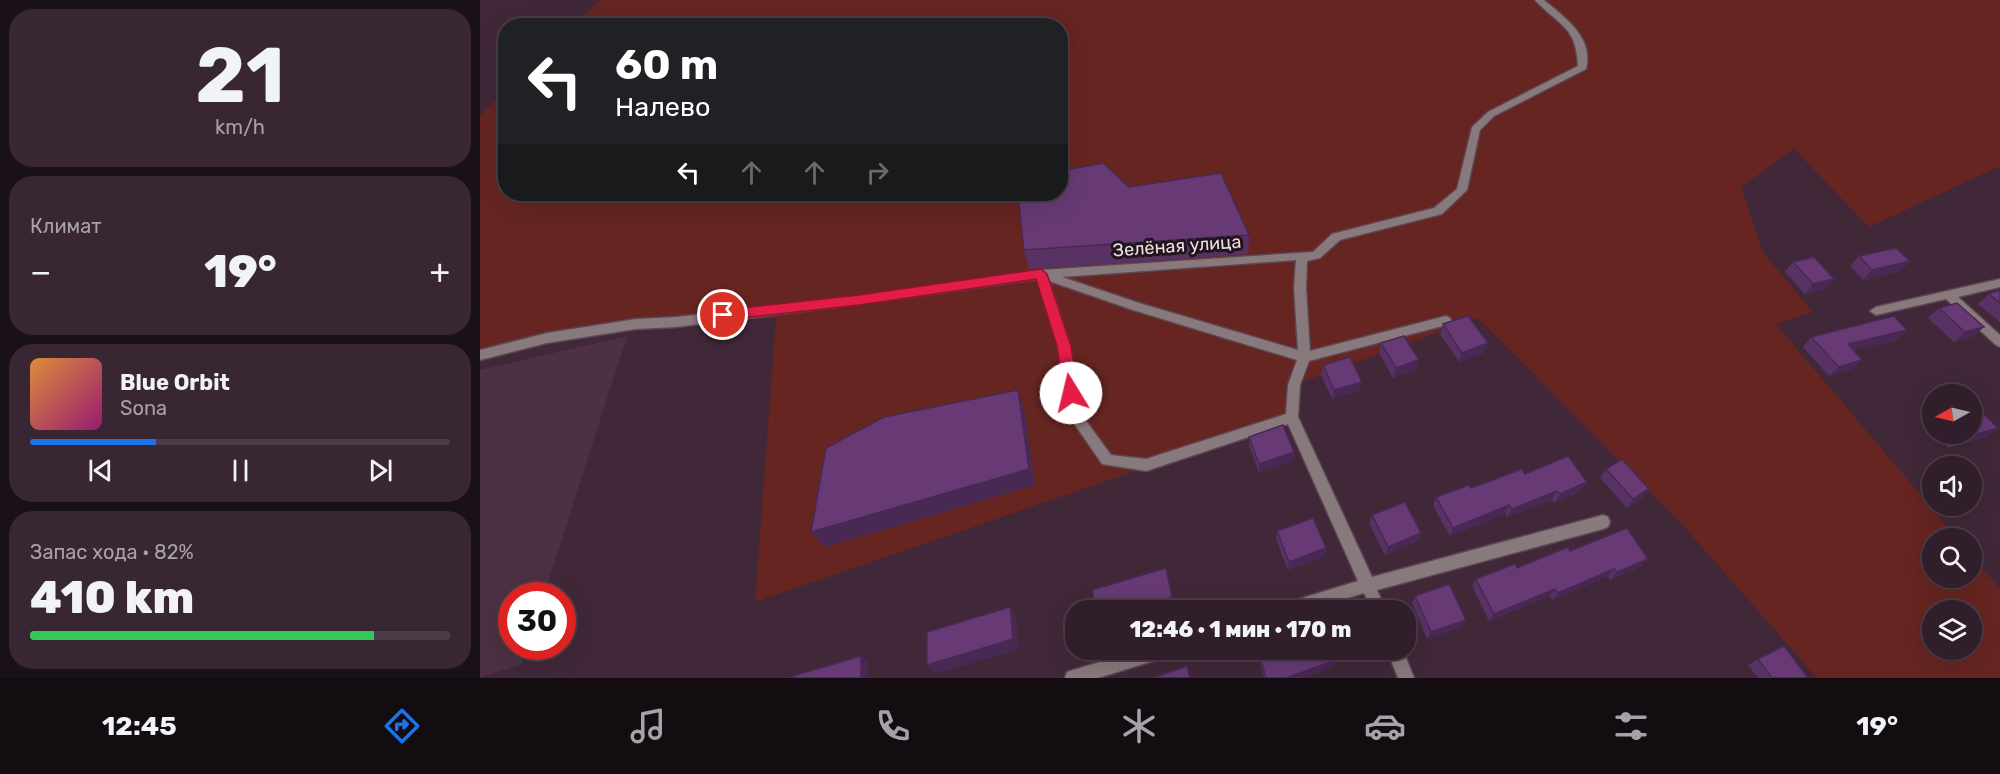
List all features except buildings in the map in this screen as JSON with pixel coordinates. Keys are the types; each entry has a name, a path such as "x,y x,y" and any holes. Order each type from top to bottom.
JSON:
{"street":[{"path":"1375,600 1292,417 1294,385 1304,357 1300,288 1302,258 1316,255 1336,237 1438,211 1462,190 1475,129 1491,114 1583,67 1583,46 1578,34 1539,0"},
{"name":"Зелёная улица","path":"480,355 547,338 636,324 676,322 859,300 1041,274 1316,255"},
{"path":"1041,274 1137,307 1304,357 1446,321"},
{"path":"1041,274 1064,346 1075,416 1107,460 1146,465 1292,417"},
{"path":"1876,311 2000,283"},
{"path":"1949,295 2000,342"},
{"path":"1319,600 1603,522"},
{"path":"1073,678 1131,660"},
{"path":"1399,660 1406,678"}],"shaded area":[{"path":"600,0 2000,0 2000,166 1869,227 1794,149 1741,187 1762,251 1813,312 1776,324 1922,497 1922,516 1938,516 1949,528 1922,528 1922,588 1982,588 1982,568 2000,589 2000,678 1817,678 1680,522 1478,318 1294,385 1292,417 755,602 776,318 636,324 480,355 480,116 498,98 498,201 1068,201 1068,18 581,18"},
{"path":"627,336 548,582 498,582 498,660 523,660 521,665 480,677 480,370"}],"route":[{"path":"723,315 859,300 1041,274 1064,346 1071,393"}]}
